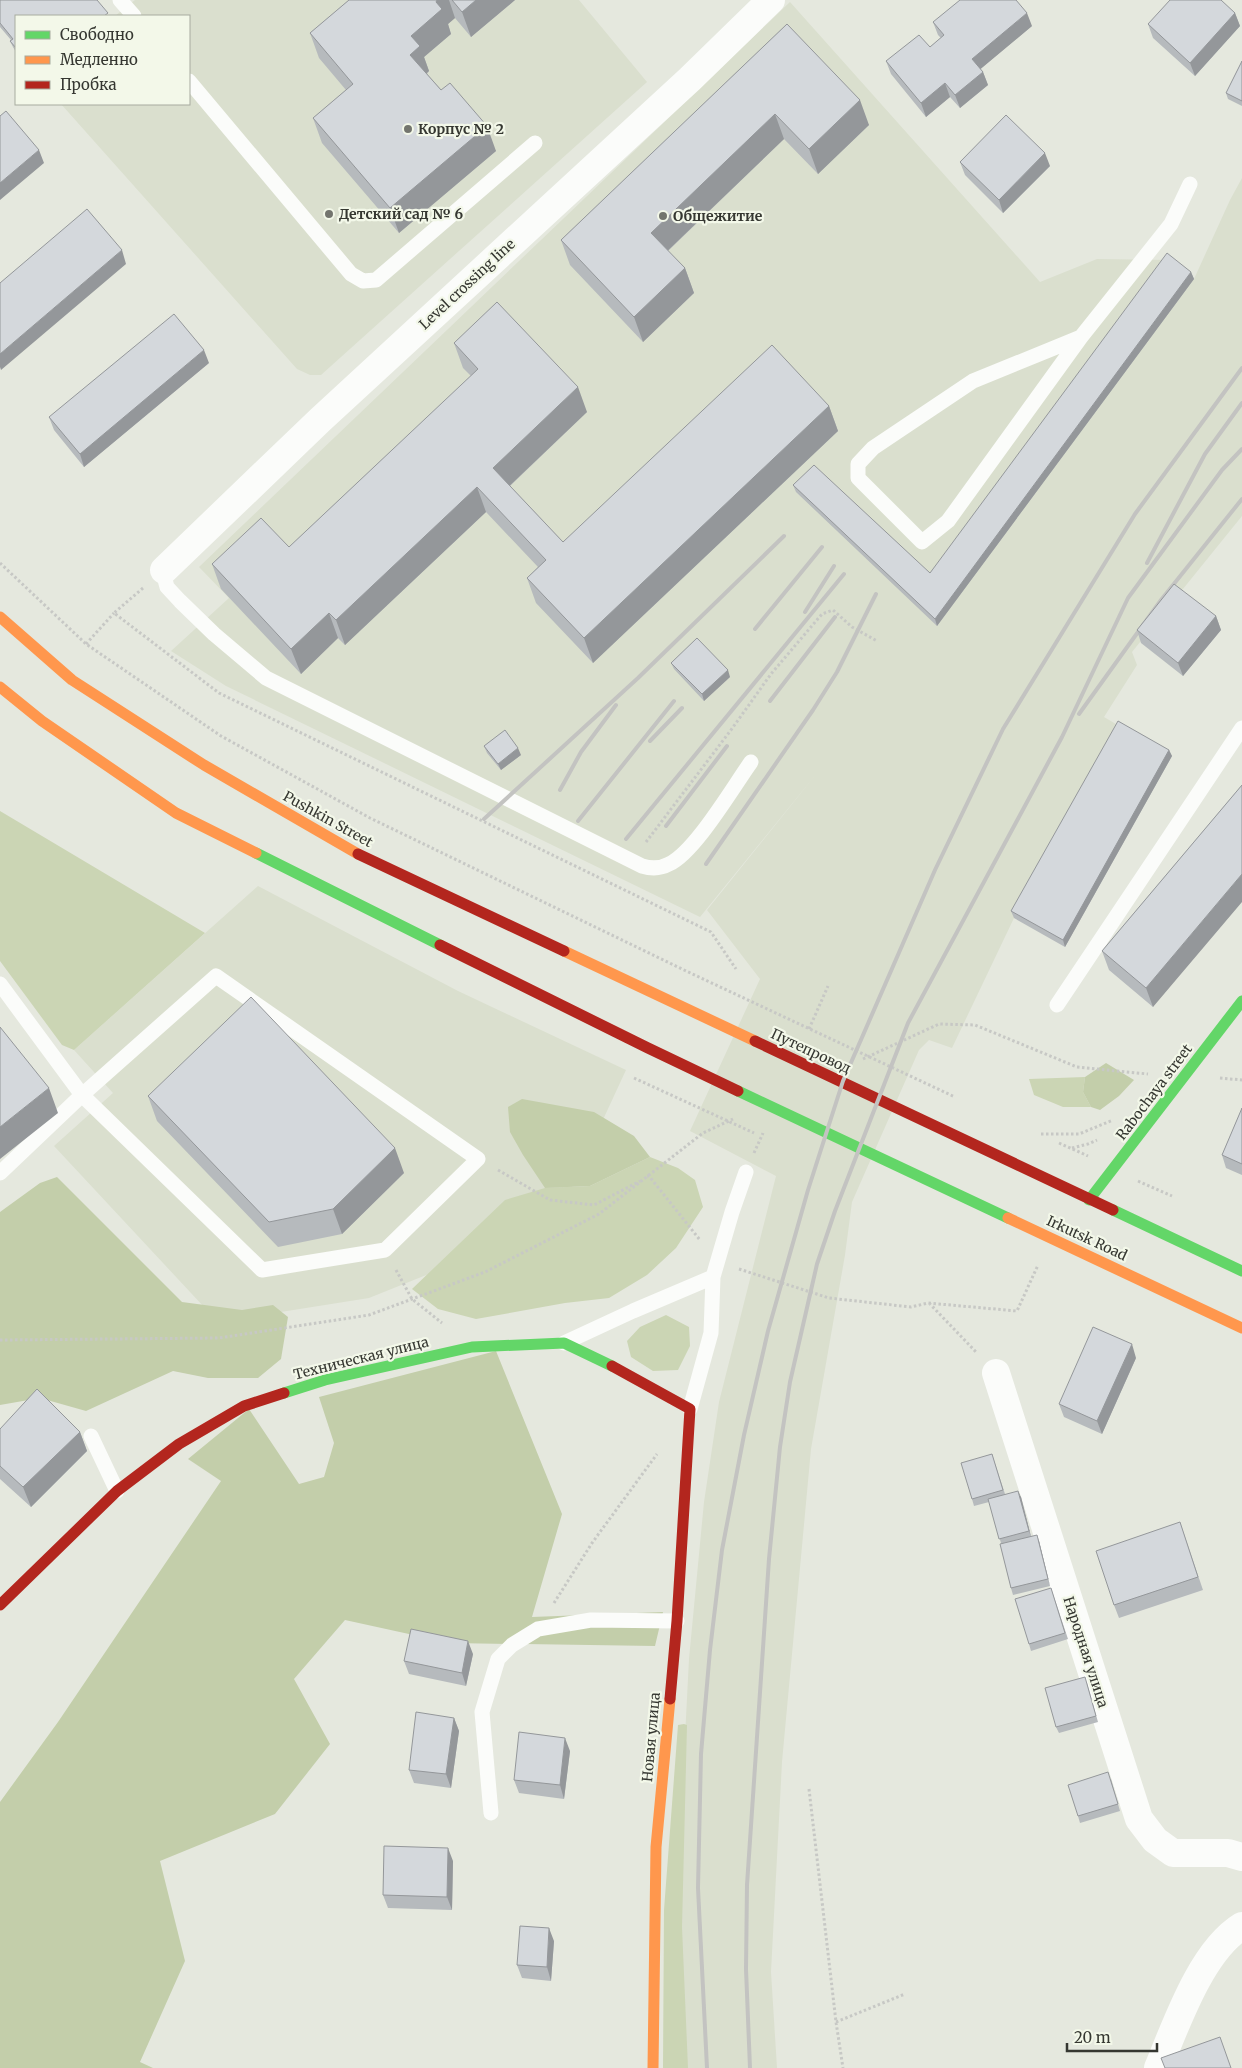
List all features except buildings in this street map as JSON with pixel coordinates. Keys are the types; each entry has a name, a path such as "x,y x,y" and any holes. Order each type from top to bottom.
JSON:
{"main road":[{"name":"Pushkin Street","path":"0,617 72,680 204,765 352,850 669,1001"},
{"name":"Irkutsk Road","path":"0,687 42,721 176,813 648,1048 1242,1328"},
{"name":"Путепровод","path":"669,1001 1089,1200"},
{"name":"Rabochaya street","path":"1089,1200 1242,1001"},
{"path":"1089,1200 1242,1272"},
{"path":"564,1343 616,1368 690,1409"},
{"name":"Техническая улица","path":"0,1605 117,1491 179,1444 244,1406 325,1380 472,1347 564,1343"},
{"name":"Новая улица","path":"653,2068 656,1847 678,1621 690,1409"}],"street":[{"name":"Level crossing line","path":"164,570 320,420 690,79 771,0"},
{"name":"Народная улица","path":"996,1373 1138,1819 1155,1840 1173,1853 1228,1853 1242,1857"},
{"path":"1158,2068 1199,1974 1218,1948 1242,1926"}],"lane":[{"path":"120,0 133,15"},
{"path":"190,82 351,274 363,281 376,280 535,143"},
{"path":"1081,337 973,381 874,448 858,464 858,478 922,542 948,521 1081,337 1171,224 1190,184"},
{"path":"164,570 167,587 180,601 214,634 266,678 651,868 659,868 679,858 712,819 751,762"},
{"path":"1057,1005 1242,728"},
{"path":"0,984 82,1095 262,1270 385,1250 478,1159 216,976 82,1095 0,1174"},
{"path":"690,1409 711,1333 713,1278 746,1172"},
{"path":"564,1343 633,1311 713,1278"},
{"path":"91,1436 117,1491"},
{"path":"491,1813 482,1712 498,1659 512,1645 538,1629 591,1620 678,1621"}],"path":[{"path":"0,563 86,644 220,736 370,818 684,970 955,1097"},
{"path":"86,644 114,613 164,570"},
{"path":"632,860 771,674 822,614 833,610 852,627 877,641"},
{"path":"114,613 218,693 711,932 736,969"},
{"path":"858,1062 940,1024 975,1026 1077,1067 1156,1075 1242,1080"},
{"path":"1041,1134 1079,1134 1117,1117"},
{"path":"0,1340 219,1338 369,1315 485,1272 592,1218 703,1133 736,1118"},
{"path":"478,1159 550,1200 594,1205 649,1176"},
{"path":"649,1176 718,1262 829,1298 911,1307 928,1303 1017,1311 1038,1266"},
{"path":"385,1250 412,1299 472,1347"},
{"path":"928,1303 996,1373"},
{"path":"538,1629 592,1543 661,1448"},
{"path":"809,1790 843,2068"},
{"path":"836,2022 905,1994"}],"shaded area":[{"name":"Детский сад № 6","path":"135,0 579,0 647,82 321,375 310,375 297,369 62,105 190,105 190,15 116,15"},
{"path":"790,2 1040,282 1097,259 1170,260 1194,279 1242,178 1242,516 1132,652 1137,665 1104,717 1121,727 1014,918 952,1048 929,1040 919,1050 852,1202 845,1255 811,1449 782,1762 771,1972 777,2068 671,2068 670,2031 689,1659 704,1502 719,1402 776,1176 690,1131 760,979 707,910 817,773 700,917 226,686 171,651 229,598 199,567"},
{"path":"258,886 458,991 626,1070 563,1206 476,1255 369,1298 218,1322 54,1146 113,1093 74,1050"}],"green space":[{"path":"0,811 205,933 74,1050 62,1045 0,961"},
{"path":"1106,1063 1134,1080 1119,1096 1100,1110 1091,1107 1083,1092 1085,1077"},
{"path":"1085,1077 1083,1092 1091,1107 1063,1107 1034,1095 1029,1079"},
{"path":"522,1099 594,1112 634,1136 650,1157 590,1186 545,1188 510,1132 508,1107"},
{"path":"650,1157 678,1168 695,1180 703,1207 676,1248 647,1275 609,1298 565,1303 476,1319 438,1309 412,1289 505,1200 545,1188 590,1186"},
{"path":"57,1177 182,1302 242,1310 273,1305 288,1317 281,1359 258,1378 208,1378 173,1371 86,1411 40,1398 0,1405 0,1212 40,1183"},
{"path":"666,1315 689,1327 690,1346 678,1370 653,1371 631,1357 627,1341 640,1327"},
{"path":"496,1351 562,1514 532,1617 663,1612 655,1646 450,1643 345,1620 294,1679 330,1744 275,1814 160,1861 185,1961 140,2062 153,2068 0,2068 0,1802 58,1722 221,1481 188,1459 249,1409 299,1484 324,1477 334,1443 319,1397"},
{"path":"678,1725 687,1725 682,1927 688,2068 663,2068 664,1910"}],"railway":[{"path":"707,2068 698,1888 701,1754 710,1650 722,1550 744,1435 768,1331 808,1190 843,1081 935,870 1003,729 1135,514 1242,368"},
{"path":"1147,563 1205,454 1242,403"},
{"path":"750,2068 746,1969 747,1885 769,1559 780,1447 790,1382 817,1264 835,1211 908,1023 1062,737 1128,598 1222,470 1242,449"},
{"path":"1079,714 1161,600 1242,499"},
{"path":"484,819 638,678 784,536"},
{"path":"755,629 822,547"},
{"path":"805,612 834,566"},
{"path":"626,839 844,574"},
{"path":"706,864 813,710 837,672 876,594"},
{"path":"770,701 835,617"},
{"path":"578,821 674,701"},
{"path":"560,790 581,752 616,705"},
{"path":"650,741 682,708"},
{"path":"666,826 727,746"}],"traffic: fast":[{"path":"256,853 440,945"},
{"path":"1089,1200 1242,1001"},
{"path":"738,1091 1008,1218"},
{"path":"1113,1210 1242,1271"},
{"path":"284,1393 325,1380 472,1347 564,1343 612,1366"}],"traffic: slow":[{"path":"0,617 72,680 204,765 358,854"},
{"path":"0,687 42,721 176,813 256,853"},
{"path":"564,951 755,1041"},
{"path":"1008,1218 1242,1328"},
{"path":"653,2068 656,1847 670,1699"}],"traffic: jam":[{"path":"358,854 564,951"},
{"path":"440,945 738,1091"},
{"path":"755,1041 1113,1210"},
{"path":"612,1366 690,1409 677,1621 670,1699"},
{"path":"0,1605 117,1491 179,1444 244,1406 284,1393"}],"place":[{"name":"Корпус № 2","path":"408,129"},
{"name":"Детский сад № 6","path":"329,214"},
{"name":"Общежитие","path":"663,216"}]}
